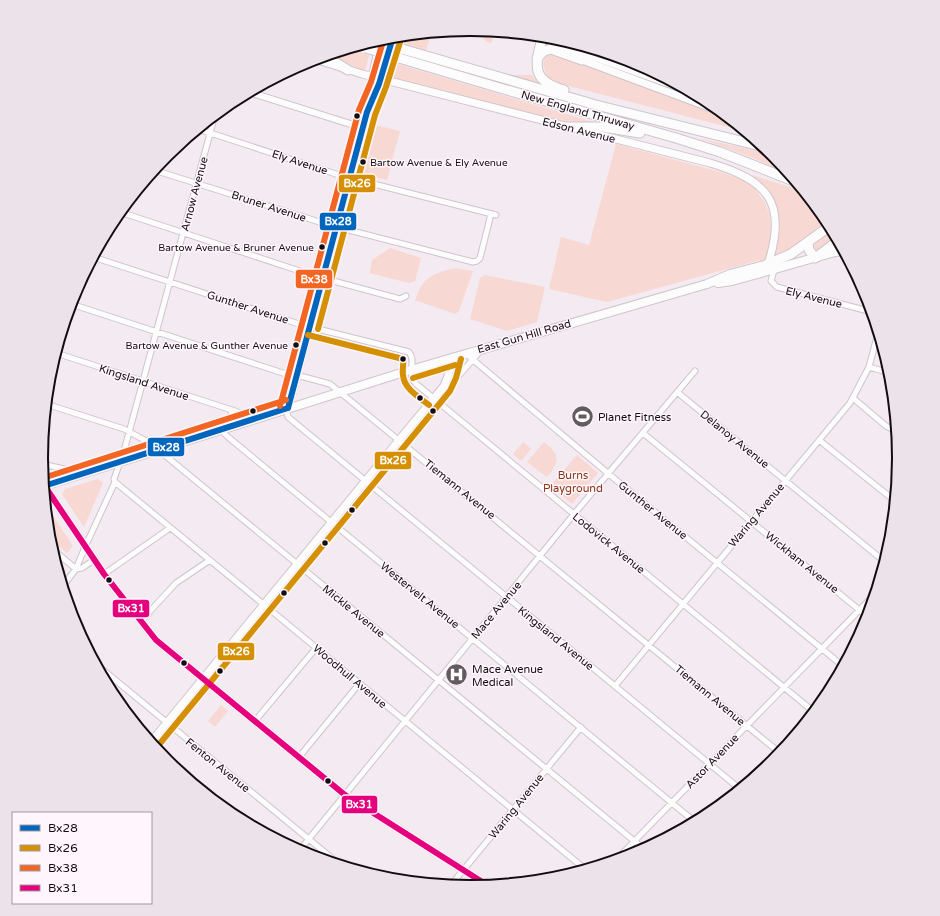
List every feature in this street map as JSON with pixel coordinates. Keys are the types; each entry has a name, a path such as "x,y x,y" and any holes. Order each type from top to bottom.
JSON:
{"highway":[{"path":"541,42 536,59 538,70 547,84 596,105"},
{"name":"New England Thruway","path":"383,45 401,54 688,141 785,178"},
{"name":"New England Thruway","path":"369,48 401,54 751,144"},
{"path":"536,59 544,51 551,49 582,60"},
{"path":"331,59 348,70"},
{"path":"568,127 603,127 635,132 669,140 688,141"},
{"path":"771,267 825,230"},
{"path":"808,243 809,250 815,258 833,244"}],"main road":[{"path":"367,112 381,79 391,44"},
{"path":"288,408 363,128 372,77 380,46"},
{"path":"577,50 647,75"},
{"path":"582,60 681,96 689,101 700,105"},
{"name":"Edson Avenue","path":"324,62 372,77 710,163 741,173 750,178 764,191 776,217 776,235 771,267"},
{"name":"East Gun Hill Road","path":"49,484 340,391 482,348 707,284 730,274 815,258 838,252"},
{"path":"155,738 436,397 448,379 453,357"},
{"path":"50,495 104,574 156,640 345,795 479,880"}],"street":[{"path":"257,94 363,128"},
{"name":"Arnow Avenue","path":"66,582 76,569 115,482 114,479 130,432 213,123"},
{"name":"Ely Avenue","path":"204,131 350,178 493,215 480,258 477,261"},
{"name":"Bruner Avenue","path":"161,172 337,227 473,262 477,261"},
{"path":"126,214 323,277 400,299 406,296"},
{"name":"Gunther Avenue","path":"98,260 310,327 409,352 412,358 411,370"},
{"name":"Ely Avenue","path":"771,267 771,281 778,288 865,310"},
{"name":"Tiemann Avenue","path":"76,306 282,373 330,384 775,749"},
{"name":"Waring Avenue","path":"615,686 853,398 869,367 876,341"},
{"path":"436,397 448,388 482,348"},
{"name":"Gunther Avenue","path":"465,353 839,662"},
{"name":"Kingsland Avenue","path":"61,355 238,412 241,415 243,422"},
{"path":"869,367 883,371"},
{"name":"Lodovick Avenue","path":"411,370 412,380 436,397 574,514 810,708"},
{"name":"Mace Avenue","path":"303,845 574,514 695,372"},
{"name":"Delanoy Avenue","path":"678,392 880,558"},
{"path":"853,398 886,426 891,428"},
{"name":"Mickle Avenue","path":"52,406 130,432 150,443 639,844"},
{"name":"Kingsland Avenue","path":"288,408 288,418 736,786"},
{"path":"229,426 232,410"},
{"name":"Westervelt Avenue","path":"220,429 228,438 690,818"},
{"name":"Wickham Avenue","path":"643,433 863,612"},
{"path":"819,440 890,497"},
{"path":"48,465 82,473"},
{"name":"Woodhull Avenue","path":"115,482 581,865"},
{"path":"104,574 170,528"},
{"path":"59,555 76,569"},
{"name":"Arnow Avenue","path":"76,569 82,568 94,560"},
{"path":"141,622 176,583 210,560"},
{"name":"Astor Avenue","path":"626,850 866,603"},
{"path":"255,721 316,648"},
{"name":"Fenton Avenue","path":"108,674 329,856"},
{"path":"299,757 359,684"},
{"name":"Waring Avenue","path":"455,879 581,727"}],"green space":[{"path":"483,36 493,37 490,43 484,39"},
{"path":"430,38 426,50 397,43 415,40"},
{"path":"357,51 369,55 366,68 361,70 336,57"},
{"path":"548,53 575,63 577,62 704,107 733,128 553,82 544,68 545,56"},
{"path":"391,62 593,122 592,124 568,123 391,79 388,71"},
{"path":"509,75 532,75 538,82 535,83"},
{"path":"375,125 400,131 387,180 362,174"},
{"path":"699,138 759,152 775,168"},
{"path":"616,144 724,173 743,180 755,189 764,201 770,215 771,235 765,260 761,262 760,260 607,302 549,289 561,237 589,245"},
{"path":"752,175 794,188 805,201 823,228 802,243 776,257 774,256 780,221 775,202 762,184"},
{"path":"827,234 832,242 817,251 812,249 814,244"},
{"path":"390,248 421,258 415,281 409,283 370,273 372,260"},
{"path":"455,268 473,271 459,311 455,314 415,300 421,286 429,278 440,272"},
{"path":"484,275 545,287 537,322 507,331 470,319 480,278"},
{"path":"523,442 531,449 521,461 513,454"},
{"path":"544,442 553,450 556,458 554,467 547,477 527,462"},
{"name":"Burns Playground","path":"577,455 598,473 572,504 550,486"},
{"path":"98,479 103,483 84,527 62,494 65,489"},
{"path":"52,514 73,546 67,553 57,545"},
{"path":"221,705 228,711 215,727 208,721"}],"transit line":[{"name":"Bx26","path":"318,329 375,115 386,87 400,42"},
{"name":"Bx28","path":"288,408 367,112 379,84 391,44"},
{"name":"Bx38","path":"280,406 359,110 371,82 382,45"},
{"name":"Bx26","path":"308,335 403,359 403,375 406,384 409,389 429,405"},
{"name":"Bx26","path":"160,743 450,391 456,378 461,359"},
{"name":"Bx26","path":"413,378 455,365"},
{"name":"Bx38","path":"49,476 286,400"},
{"name":"Bx28","path":"49,484 288,408"},
{"name":"Bx31","path":"50,494 104,574 156,640 345,795 479,880"}],"place":[{"name":"Bartow Avenue & Ely Avenue","path":"363,162"},
{"name":"Bartow Avenue & Bruner Avenue","path":"322,247"},
{"name":"Bartow Avenue & Gunther Avenue","path":"296,345"},
{"name":"Planet Fitness","path":"582,417"},
{"name":"Mace Avenue Medical","path":"457,675"}]}
